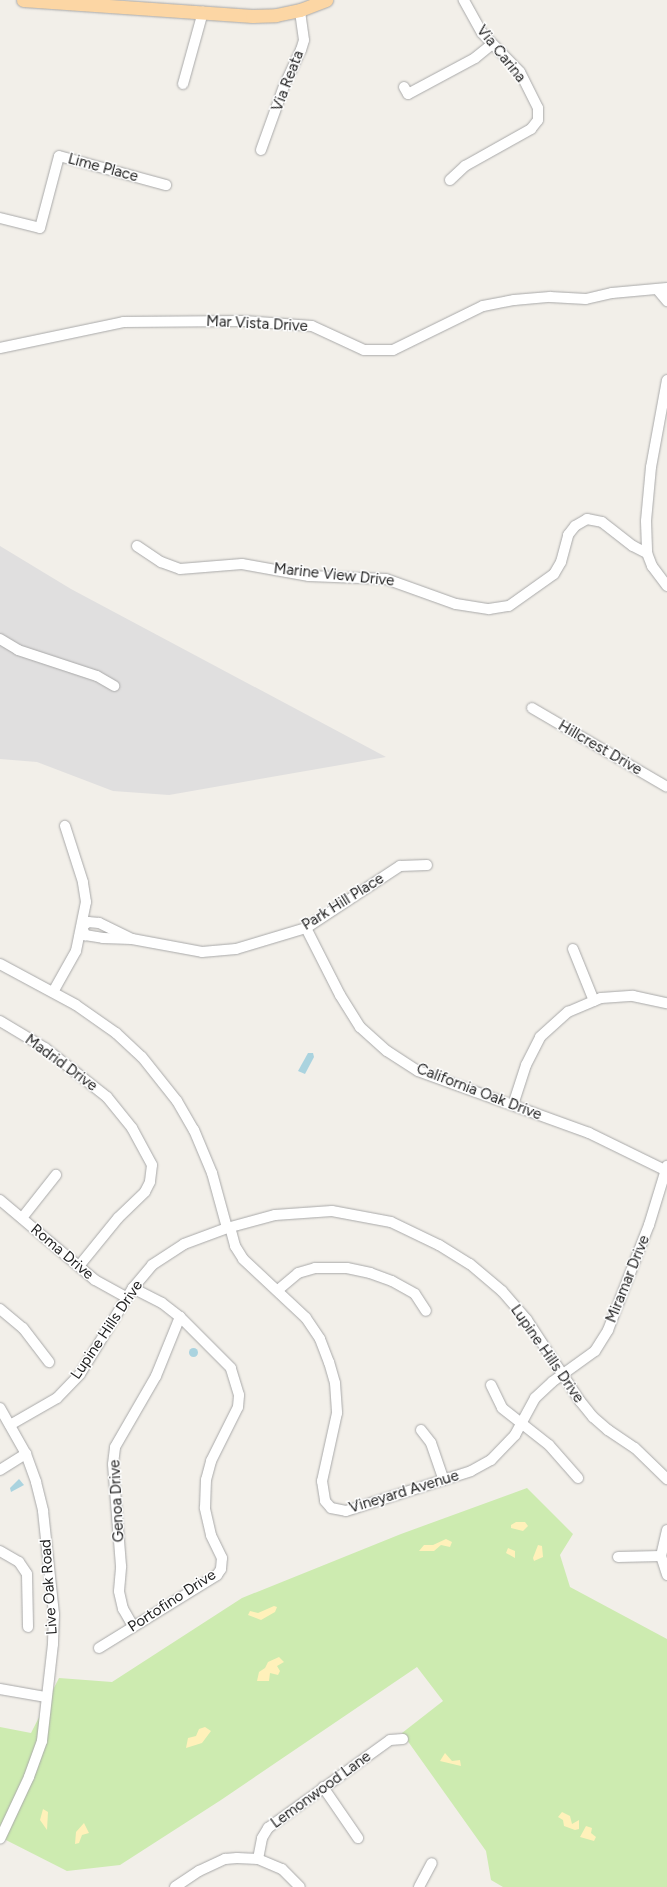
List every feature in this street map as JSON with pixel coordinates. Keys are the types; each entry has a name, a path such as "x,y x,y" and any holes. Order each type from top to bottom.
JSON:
{"main road":[{"path":"23,0 252,16 276,15 300,10 326,0"}],"street":[{"name":"Via Carina","path":"450,180 465,166 531,129 538,120 538,108 520,72 482,33 464,0"},
{"name":"Via Reata","path":"261,150 284,86 301,50 304,40 300,10"},
{"path":"182,84 203,12"},
{"path":"404,87 408,94 475,58 492,44"},
{"name":"Lime Place","path":"0,218 40,228 59,156 166,185"},
{"path":"662,289 667,301"},
{"name":"Mar Vista Drive","path":"0,348 123,322 244,321 312,326 364,350 393,350 483,306 514,300 550,297 586,299 612,293 662,289"},
{"path":"667,380 651,467 646,520 648,553 652,566 667,586"},
{"name":"Marine View Drive","path":"137,546 161,562 180,569 191,570 227,563 309,576 386,578 456,604 489,609 509,606 554,574 561,562 568,535 575,526 587,519 602,522 633,546 648,553"},
{"path":"0,639 18,650 97,676 114,686"},
{"name":"Hillcrest Drive","path":"532,708 667,787"},
{"path":"53,992 76,951 85,924 86,902 84,882 65,826"},
{"name":"Park Hill Place","path":"85,924 85,935 132,939 202,952 222,950 271,940 306,928 400,866 427,865"},
{"path":"85,924 99,923 132,939"},
{"name":"California Oak Drive","path":"306,928 340,995 360,1027 387,1051 418,1071 588,1133 666,1168"},
{"path":"573,949 594,1001"},
{"name":"Vineyard Avenue","path":"0,964 53,992 116,1033 142,1057 177,1101 194,1130 212,1173 235,1246 243,1259 278,1290 306,1318 320,1339 335,1383 337,1413 322,1481 324,1501 331,1508 346,1511 471,1471 491,1460 515,1435 535,1398 563,1375"},
{"path":"513,1105 526,1065 540,1037 568,1012 601,998 633,996 667,1003"},
{"name":"Madrid Drive","path":"0,1021 45,1048 107,1098 132,1128 152,1166 150,1182 145,1192 118,1218 79,1266"},
{"name":"Miramar Drive","path":"563,1375 595,1351 608,1330 649,1224 666,1168"},
{"path":"22,1218 56,1175"},
{"name":"Roma Drive","path":"0,1200 95,1280 127,1298"},
{"name":"Lupine Hills Drive","path":"10,1425 57,1398 80,1374 133,1288 152,1265 184,1244 229,1227 275,1215 332,1211 366,1216 414,1231 470,1264 502,1291 527,1320 593,1417 635,1448 667,1479"},
{"path":"278,1290 298,1273 316,1268 347,1268 370,1272 392,1281 415,1294 426,1311"},
{"name":"Portofino Drive","path":"99,1648 217,1574 221,1569 222,1558 211,1535 205,1508 206,1480 211,1461 238,1407 239,1395 231,1368 180,1317 162,1303 133,1288"},
{"path":"0,1309 23,1328 49,1362"},
{"name":"Genoa Drive","path":"133,1626 123,1609 119,1591 120,1558 113,1464 115,1447 156,1376 180,1317"},
{"path":"491,1384 502,1408 522,1421 548,1445 578,1478"},
{"name":"Live Oak Road","path":"0,1408 26,1454 43,1510 54,1608 53,1644 42,1741 29,1777 0,1839"},
{"path":"421,1430 431,1443 444,1480"},
{"path":"0,1470 26,1454"},
{"path":"667,1530 661,1556 667,1575"},
{"path":"0,1551 19,1562 27,1574 28,1627"},
{"path":"618,1558 661,1556"},
{"path":"0,1689 46,1697"},
{"name":"Lemonwood Lane","path":"258,1859 262,1838 268,1828 390,1740 403,1739"},
{"path":"323,1787 358,1838"},
{"path":"175,1887 199,1871 225,1859 258,1859 282,1869 300,1887"},
{"path":"419,1887 432,1863"}],"shaded area":[{"path":"0,546 71,589 386,757 169,795 113,791 37,762 0,759"}],"green space":[{"path":"527,1488 573,1534 560,1555 570,1587 667,1639 667,1887 503,1887 491,1880 486,1851 402,1733 443,1701 417,1667 221,1800 120,1865 67,1871 0,1837 0,1727 31,1733 59,1678 112,1682 242,1598 401,1534"}],"sand":[{"path":"516,1522 525,1522 528,1526 523,1531 511,1528 511,1525"},
{"path":"446,1539 452,1542 450,1547 441,1545 434,1551 419,1551 424,1545 433,1545"},
{"path":"538,1545 542,1546 543,1557 534,1561 533,1558"},
{"path":"508,1548 515,1551 515,1558 506,1553"},
{"path":"274,1606 277,1607 275,1612 261,1620 248,1615 250,1611 258,1613"},
{"path":"279,1657 284,1662 277,1666 280,1671 278,1675 270,1673 269,1681 257,1681 259,1672 265,1668 268,1662"},
{"path":"205,1727 211,1731 202,1743 186,1748 188,1738 196,1736 199,1729"},
{"path":"445,1753 452,1761 460,1760 461,1766 440,1761"},
{"path":"43,1809 48,1812 47,1830 40,1820"},
{"path":"562,1812 570,1816 572,1824 579,1820 579,1829 575,1830 564,1826 563,1820 558,1817"},
{"path":"84,1823 89,1833 82,1835 79,1843 75,1844 76,1832"},
{"path":"586,1826 592,1828 591,1833 596,1837 594,1841 580,1837"}],"water":[{"path":"308,1053 313,1053 314,1057 305,1074 298,1071"},
{"path":"193,1347 198,1352 193,1357 188,1352"},
{"path":"19,1479 24,1485 11,1492 10,1488"}]}
